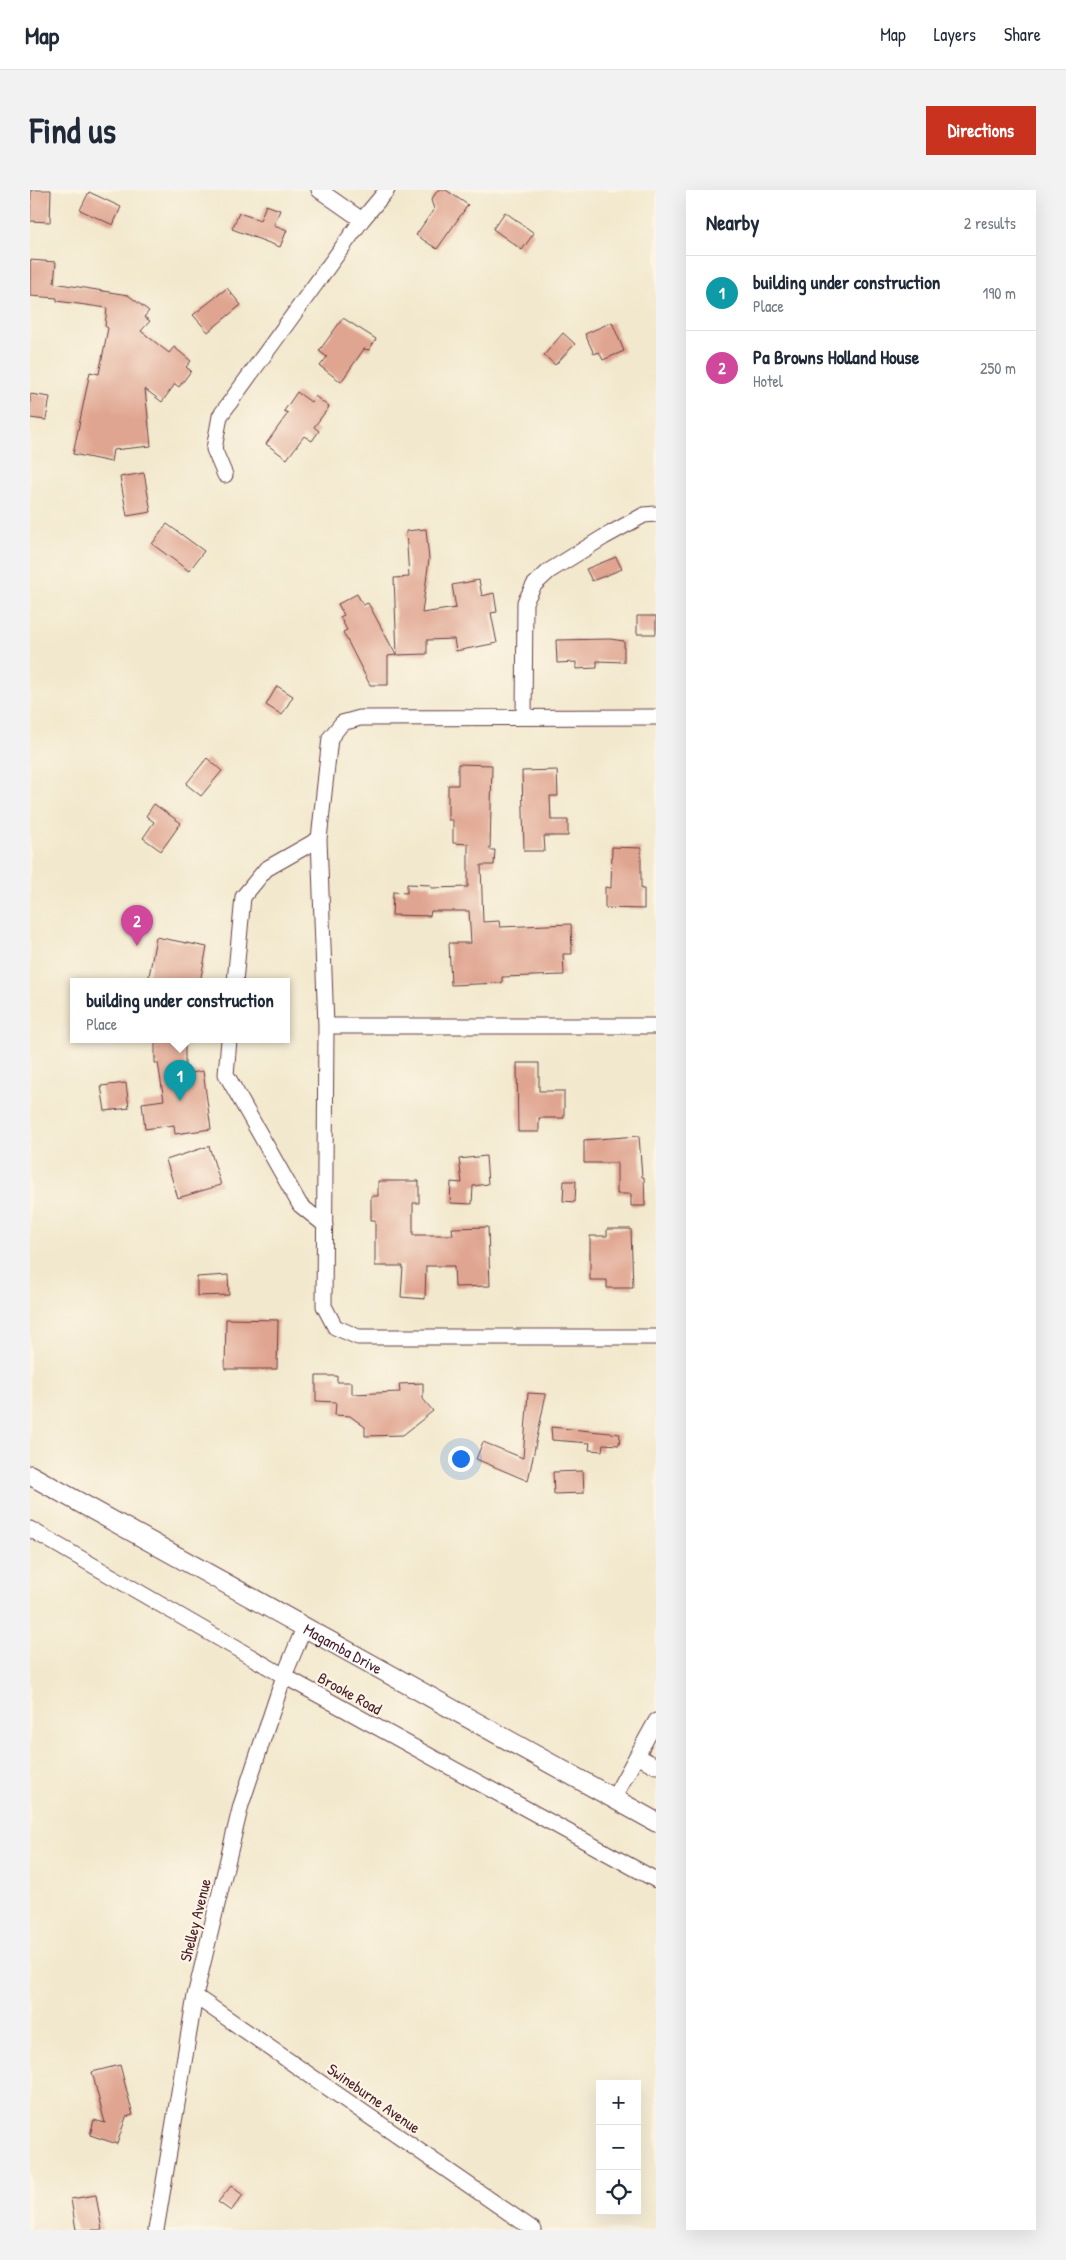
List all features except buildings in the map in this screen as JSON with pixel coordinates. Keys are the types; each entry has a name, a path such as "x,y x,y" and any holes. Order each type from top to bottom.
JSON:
{"street":[{"path":"319,190 362,220"},
{"path":"225,474 214,449 220,416 362,220 387,190"},
{"path":"524,716 525,602 534,585 549,571 604,537 644,515 656,514"},
{"path":"656,717 360,718 342,723 330,738 319,839 326,1026 324,1306 335,1327 358,1337 656,1337"},
{"path":"235,978 243,897 266,869 319,839"},
{"path":"326,1026 656,1026"},
{"path":"229,1043 226,1074 300,1205 324,1225"},
{"name":"Magamba Drive","path":"30,1475 656,1822"},
{"name":"Brooke Road","path":"30,1529 284,1676 656,1880"},
{"name":"Shelley Avenue","path":"156,2230 194,1996 241,1805 284,1676 304,1628"},
{"path":"613,1799 656,1721"},
{"path":"637,1756 656,1766"},
{"name":"Swineburne Avenue","path":"194,1996 534,2230"}],"place":[{"name":"Pa Browns Holland House","path":"137,946"},
{"name":"building under construction","path":"180,1101"}]}
